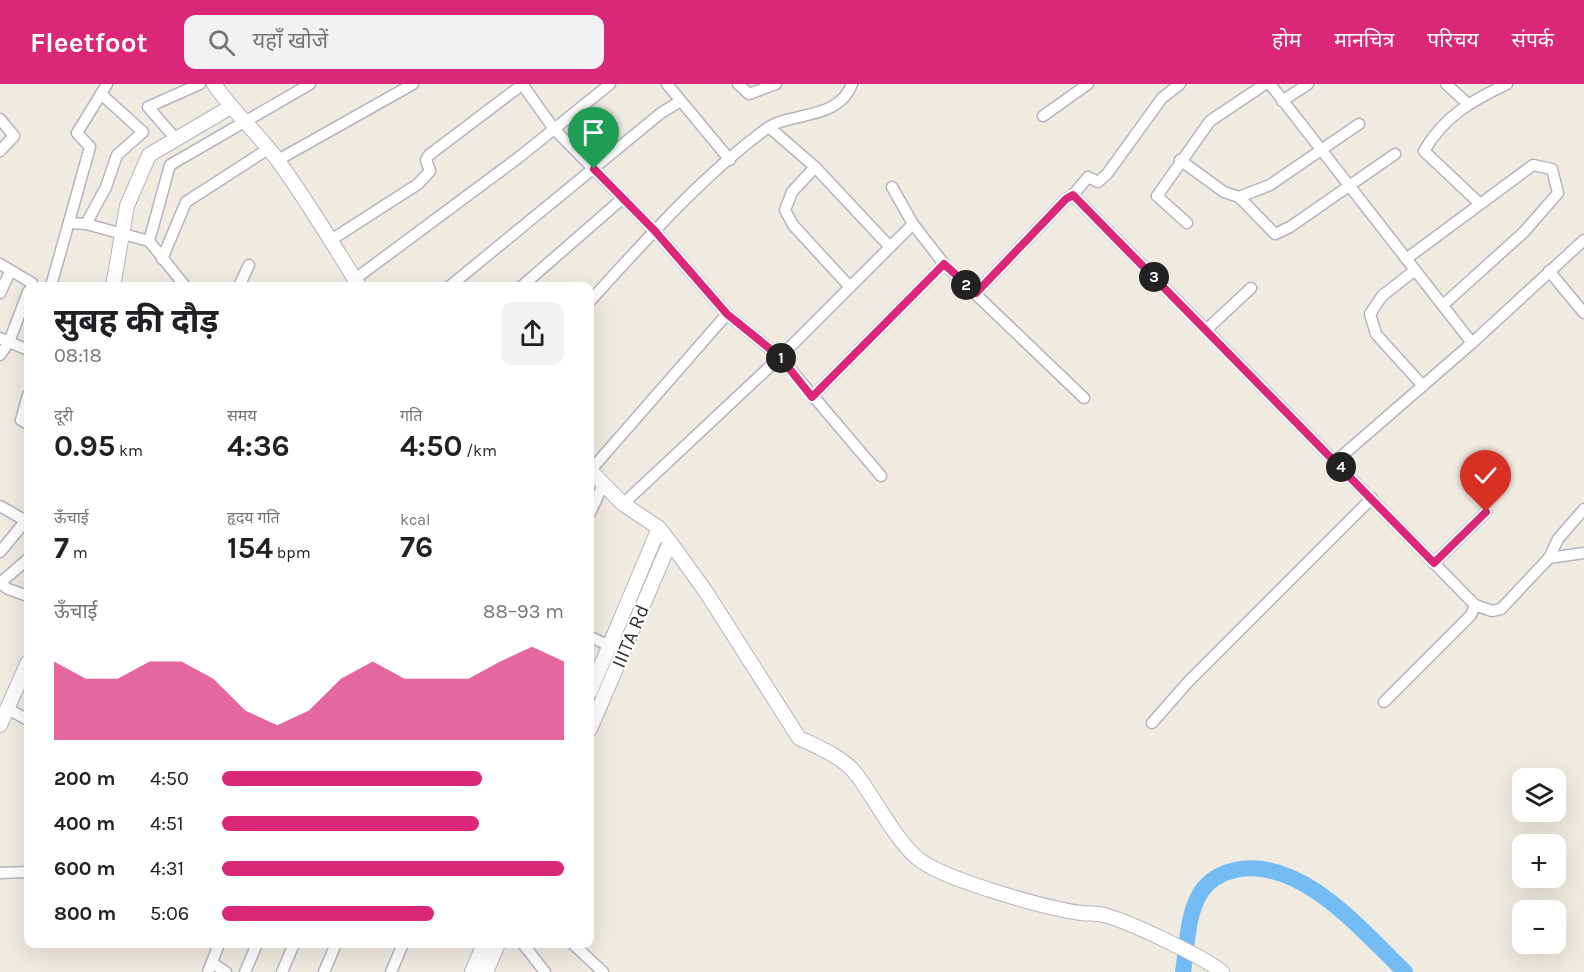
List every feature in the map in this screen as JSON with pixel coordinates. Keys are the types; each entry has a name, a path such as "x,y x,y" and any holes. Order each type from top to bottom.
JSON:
{"street":[{"path":"52,282 90,147 77,133 104,89 120,84"},
{"path":"176,139 148,107 200,84"},
{"path":"214,84 230,108 244,120 278,160 356,282"},
{"path":"149,241 170,165 244,120 310,84"},
{"path":"278,160 413,84"},
{"path":"331,240 418,184 430,171 426,160 429,155 522,84 554,129 654,230 727,314 780,357 881,476"},
{"path":"358,282 610,84"},
{"path":"667,84 679,102 730,160"},
{"path":"738,84 749,94 776,84"},
{"path":"594,297 654,230 769,127 824,112 849,92 852,84"},
{"path":"1043,116 1088,84"},
{"path":"976,293 1088,177 1098,182 1107,174 1162,98 1180,84"},
{"path":"1187,223 1157,196 1180,160 1210,121 1265,84"},
{"path":"1270,84 1472,343"},
{"path":"1282,101 1308,84"},
{"path":"1446,84 1467,103"},
{"path":"1479,203 1424,151 1432,137 1467,103 1508,84"},
{"path":"86,224 106,187 117,155 143,132 104,89"},
{"path":"455,282 679,102"},
{"path":"114,282 127,206 149,155 230,108"},
{"path":"0,118 14,136 0,151"},
{"path":"1239,197 1270,185 1320,148 1359,124"},
{"path":"769,127 815,167 890,248"},
{"path":"162,259 186,202 268,149"},
{"path":"1180,160 1224,192 1239,197 1275,234 1290,227 1348,184 1395,154"},
{"path":"1406,259 1533,165 1551,169 1558,193 1524,232 1443,305"},
{"path":"815,167 792,192 785,210 793,225 850,287"},
{"path":"892,187 912,224 944,264 1084,398"},
{"path":"1073,195 1475,605 1492,611 1501,609 1549,558 1558,539 1584,509"},
{"path":"527,282 622,199"},
{"path":"69,223 86,224 149,241 182,282"},
{"path":"623,504 780,357 912,224"},
{"path":"1336,461 1472,343 1584,240"},
{"path":"0,264 28,282"},
{"path":"812,397 944,264"},
{"path":"241,282 249,265"},
{"path":"1415,270 1382,296 1370,314 1376,334 1423,386"},
{"path":"1549,271 1584,313"},
{"path":"0,293 10,272"},
{"path":"1206,330 1251,288"},
{"path":"0,355 4,340 24,300"},
{"path":"594,465 727,314"},
{"path":"4,340 24,348"},
{"path":"594,475 623,504 658,528 670,542 706,592 799,738 823,749 855,772 888,822 921,861 965,881 1038,903 1082,913 1103,914 1205,960 1222,972"},
{"path":"594,504 603,485"},
{"path":"1152,723 1188,682 1372,498"},
{"path":"0,506 24,518"},
{"path":"1434,563 1486,512"},
{"path":"0,552 24,524"},
{"name":"IIITA Rd","path":"594,682 658,528"},
{"name":"IIITA Rd","path":"594,720 670,542"},
{"path":"1549,558 1584,553"},
{"path":"24,562 0,583 8,589 24,595"},
{"path":"1384,702 1471,615 1475,605"},
{"path":"594,639 608,645 626,645"},
{"path":"0,725 24,676"},
{"path":"8,709 24,718"},
{"path":"0,873 24,872"},
{"path":"218,948 210,968 226,972"},
{"path":"245,972 255,948"},
{"path":"282,972 292,948"},
{"path":"324,972 334,948"},
{"path":"391,972 401,948"},
{"path":"481,968 484,948"},
{"path":"481,968 495,948"},
{"path":"526,948 545,972"},
{"path":"577,948 603,972"}],"waterway":[{"path":"1183,972 1190,920 1201,892 1225,873 1235,870 1259,869 1283,874 1329,900 1405,972"}],"route":[{"path":"594,169 654,230 727,314 780,357 812,397 905,306 944,264 976,293 1066,199 1073,195 1434,563 1486,512"}]}
